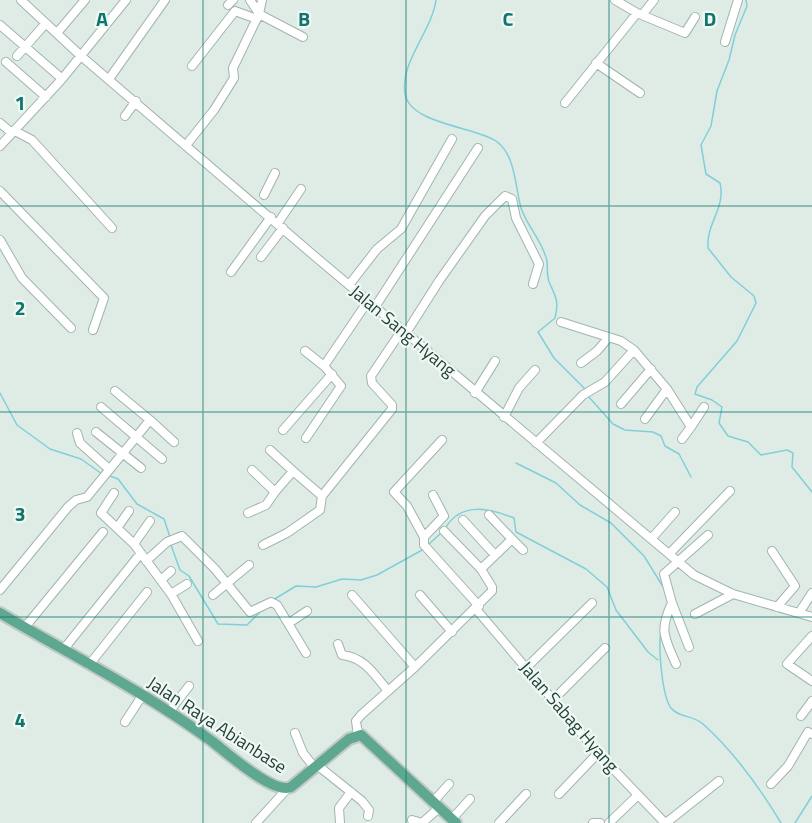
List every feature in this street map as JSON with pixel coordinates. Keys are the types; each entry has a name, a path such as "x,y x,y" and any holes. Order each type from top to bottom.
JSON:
{"main road":[{"name":"Jalan Raya Abianbase","path":"0,613 169,712 238,763 287,789 349,738 358,735"},
{"path":"358,735 369,740 454,821"}],"street":[{"name":"Jalan Sang Hyang","path":"21,0 81,56 187,144 475,393 700,579 733,594 812,617"},
{"path":"57,33 85,0"},
{"path":"0,146 46,97 126,0"},
{"path":"109,79 165,0"},
{"path":"250,0 258,15"},
{"path":"187,144 214,110 234,78 232,68 258,15 262,0"},
{"path":"615,0 640,14 685,33 695,17"},
{"path":"565,103 596,63 654,0"},
{"path":"725,42 738,0"},
{"path":"192,66 236,11 258,15 303,37"},
{"path":"17,56 46,23"},
{"path":"0,25 60,77"},
{"path":"6,62 46,97"},
{"path":"596,63 640,93"},
{"path":"125,116 136,101"},
{"path":"0,123 32,140 112,228"},
{"path":"349,285 377,249 401,228 452,139"},
{"path":"375,307 478,148"},
{"path":"264,195 274,173"},
{"path":"231,272 277,223 301,189"},
{"path":"0,191 104,298 93,330"},
{"path":"263,545 287,533 320,510 322,496 392,409 392,405 372,383 371,376 468,241 505,196 512,199 516,218 539,264 533,284"},
{"path":"261,257 277,223"},
{"path":"0,240 22,278 71,328"},
{"path":"324,366 368,301"},
{"path":"561,322 625,343 634,350 667,389 691,427"},
{"path":"581,363 597,351 609,337"},
{"path":"536,443 586,393 605,382 634,350"},
{"path":"305,351 324,366 341,386 306,438"},
{"path":"475,393 495,361"},
{"path":"621,404 651,369"},
{"path":"504,417 519,388 535,370"},
{"path":"283,430 332,374"},
{"path":"645,419 667,389"},
{"path":"115,391 174,442"},
{"path":"101,407 162,459"},
{"path":"682,439 704,407"},
{"path":"0,590 68,507 76,500 87,498 121,453 150,420"},
{"path":"96,432 141,468"},
{"path":"77,433 80,443 108,470"},
{"name":"Jalan Sabag Hyang","path":"442,440 394,492 406,506 424,537 424,545 598,753 666,823"},
{"path":"270,450 322,496"},
{"path":"252,470 275,492"},
{"path":"248,513 266,505 293,471"},
{"path":"670,553 730,491"},
{"path":"114,493 101,511 141,553 171,594 198,641"},
{"path":"424,537 444,516 433,495"},
{"path":"117,528 129,511"},
{"path":"651,538 675,512"},
{"path":"489,515 523,550"},
{"path":"463,520 495,555"},
{"path":"134,544 150,521"},
{"path":"358,735 357,719 415,668 477,608 492,589 481,569 444,531"},
{"path":"25,627 103,532"},
{"path":"689,647 672,603 664,574 708,535"},
{"path":"146,561 170,540 180,536 250,612 274,603 289,623 306,653"},
{"path":"481,569 512,539"},
{"path":"772,551 795,586 777,607"},
{"path":"63,650 141,553"},
{"path":"213,595 249,565"},
{"path":"161,580 171,571"},
{"path":"171,594 187,584"},
{"path":"89,665 147,592"},
{"path":"799,613 812,593"},
{"path":"695,614 733,594"},
{"path":"352,595 415,668"},
{"path":"420,595 452,632"},
{"path":"526,668 591,603"},
{"path":"672,603 665,617 663,636 676,664"},
{"path":"289,623 308,611"},
{"path":"812,636 787,664 812,681"},
{"path":"338,644 342,655 355,657 366,664 388,691"},
{"path":"553,700 605,648"},
{"path":"169,712 189,686"},
{"path":"125,722 142,696"},
{"path":"801,716 812,701"},
{"path":"771,784 788,766 808,732 812,734"},
{"path":"295,733 303,753 367,806 368,816"},
{"path":"559,794 598,753"},
{"path":"666,823 718,781"},
{"path":"412,820 422,823 449,784"},
{"path":"256,823 287,789"},
{"path":"340,823 339,808 351,792"},
{"path":"499,823 526,794"},
{"path":"609,823 638,795"},
{"path":"454,821 470,799"},
{"path":"593,823 600,823"}],"waterway":[{"path":"436,0 429,23 407,70 405,94 410,104 419,112 445,124 487,136 496,141 508,154 521,208 545,254 548,278 556,300 555,318 538,332 554,358 585,389"},
{"path":"746,0 747,6 717,91 711,126 701,145 706,174 720,183 721,192 708,239 708,248 731,277 754,296 756,303 737,341 697,387 695,394 712,400 722,407 719,423 728,436 748,442 761,455 787,450 793,453 792,467 812,492"},
{"path":"0,393 17,425 50,449 81,459 102,474"},
{"path":"588,396 613,424 625,430 653,432 661,436 665,446 679,454 691,477"},
{"path":"516,463 556,483 580,505 611,523 644,556 665,590"},
{"path":"110,476 118,479 137,504 164,519 170,537"},
{"path":"446,527 460,513 468,510 487,510 514,518 516,532 586,569 607,587 616,610 648,652 658,660"},
{"path":"429,544 441,533"},
{"path":"171,545 180,570 189,576 218,624 247,625 263,609"},
{"path":"273,600 296,586 316,587 342,579 361,580 377,575 424,549"},
{"path":"661,631 662,671 665,693 671,708 699,721 725,746 781,823"},
{"path":"795,823 812,796"}]}
